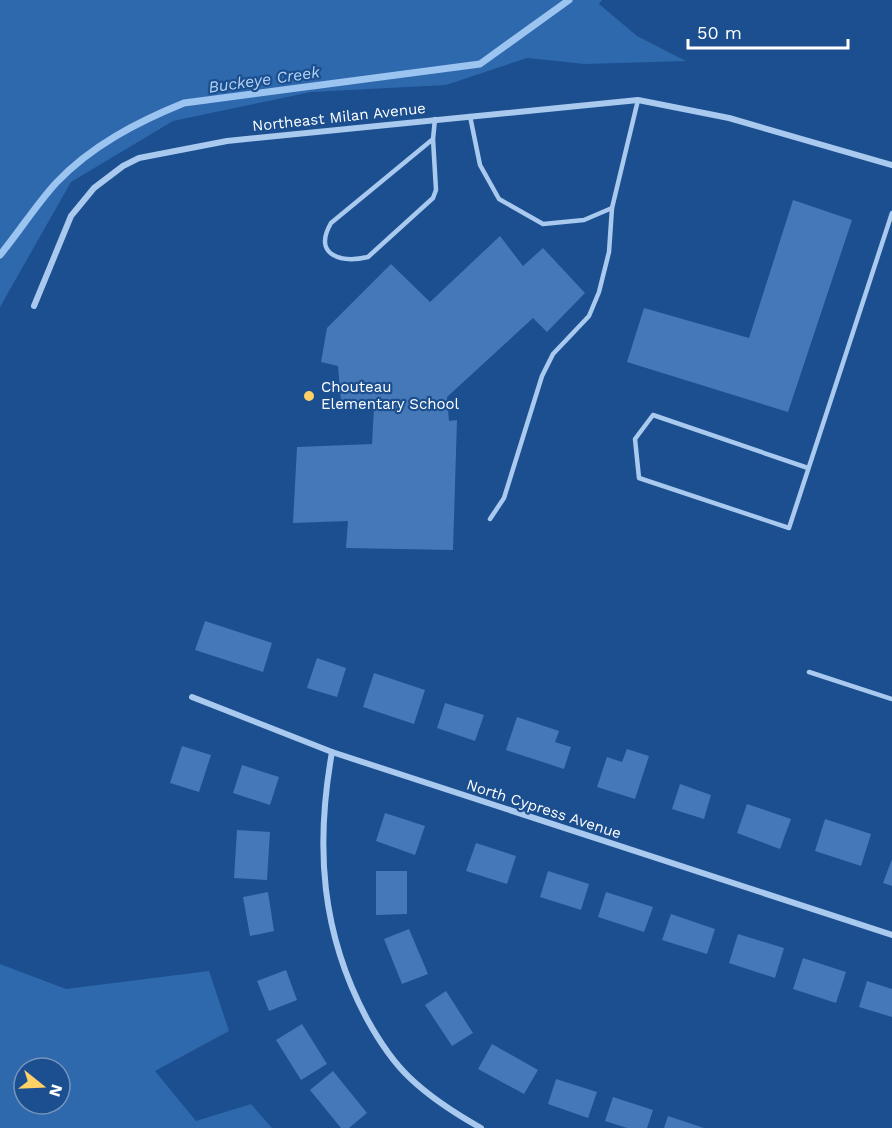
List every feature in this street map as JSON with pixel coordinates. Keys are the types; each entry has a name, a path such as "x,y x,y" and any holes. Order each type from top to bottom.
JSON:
{"street":[{"name":"Northeast Milan Avenue","path":"34,306 71,216 94,188 123,166 139,159 228,141 638,100 729,118 892,165"},
{"name":"North Cypress Avenue","path":"192,697 332,752 892,935"},
{"path":"332,752 324,793 323,876 329,917 351,989 377,1036 409,1077 454,1113 481,1128"}],"lane":[{"path":"490,519 504,498 542,376 553,354 589,316 599,292 609,252 612,208 638,100"},
{"path":"470,116 480,165 499,200 543,224 584,220 612,208"},
{"path":"433,139 332,223 326,233 325,244 330,253 341,260 368,258 433,198 436,190 433,139 435,120"},
{"path":"808,468 653,415 634,439 639,478 789,528 892,213"},
{"path":"809,672 892,699"}],"shaded area":[{"path":"0,0 602,0 599,4 637,36 686,61 585,64 527,58 446,85 311,92 173,121 71,182 0,307"},
{"path":"0,964 66,989 209,971 229,1031 155,1071 196,1121 251,1104 272,1128 0,1128"}],"building":[{"path":"793,200 852,220 788,412 627,362 644,308 749,338"},
{"path":"500,236 523,266 543,248 585,293 547,332 533,318 447,397 449,421 457,420 453,550 346,548 348,521 293,523 297,447 372,444 374,406 341,402 338,366 321,362 327,328 391,264 430,302"},
{"path":"205,621 272,643 263,672 195,650"},
{"path":"317,658 346,668 337,697 307,688"},
{"path":"374,673 425,690 414,724 363,707"},
{"path":"445,703 484,715 475,741 437,728"},
{"path":"517,717 559,731 555,742 571,747 564,769 506,750"},
{"path":"182,746 211,755 199,792 170,783"},
{"path":"627,749 649,756 635,799 597,787 607,757 622,762"},
{"path":"242,765 279,777 270,805 233,793"},
{"path":"680,784 711,795 704,819 672,809"},
{"path":"747,804 791,819 780,849 737,833"},
{"path":"385,813 425,826 415,855 376,841"},
{"path":"825,819 871,834 861,866 815,851"},
{"path":"237,830 270,832 267,880 234,878"},
{"path":"476,843 516,856 507,884 466,871"},
{"path":"892,859 892,886 883,883"},
{"path":"376,871 407,871 407,914 376,915"},
{"path":"548,871 589,884 581,910 540,897"},
{"path":"268,892 274,931 250,936 243,897"},
{"path":"606,892 653,907 644,932 598,917"},
{"path":"671,914 715,929 707,954 662,940"},
{"path":"409,929 428,974 402,984 384,939"},
{"path":"738,934 784,948 775,978 729,963"},
{"path":"803,958 846,972 836,1003 793,989"},
{"path":"286,970 297,1000 269,1011 257,981"},
{"path":"867,981 892,989 892,1017 859,1007"},
{"path":"446,991 473,1033 452,1046 425,1005"},
{"path":"302,1024 327,1064 301,1080 276,1040"},
{"path":"492,1044 538,1070 524,1094 478,1069"},
{"path":"333,1071 367,1113 349,1128 341,1128 310,1090"},
{"path":"556,1079 597,1092 588,1118 548,1104"},
{"path":"613,1097 653,1110 647,1128 627,1128 605,1121"},
{"path":"668,1116 704,1128 664,1128"}],"waterway":[{"name":"Buckeye Creek","path":"0,255 49,191 70,170 99,146 166,110 184,103 480,64 569,0"}],"place":[{"name":"Chouteau Elementary School","path":"309,396"}]}
